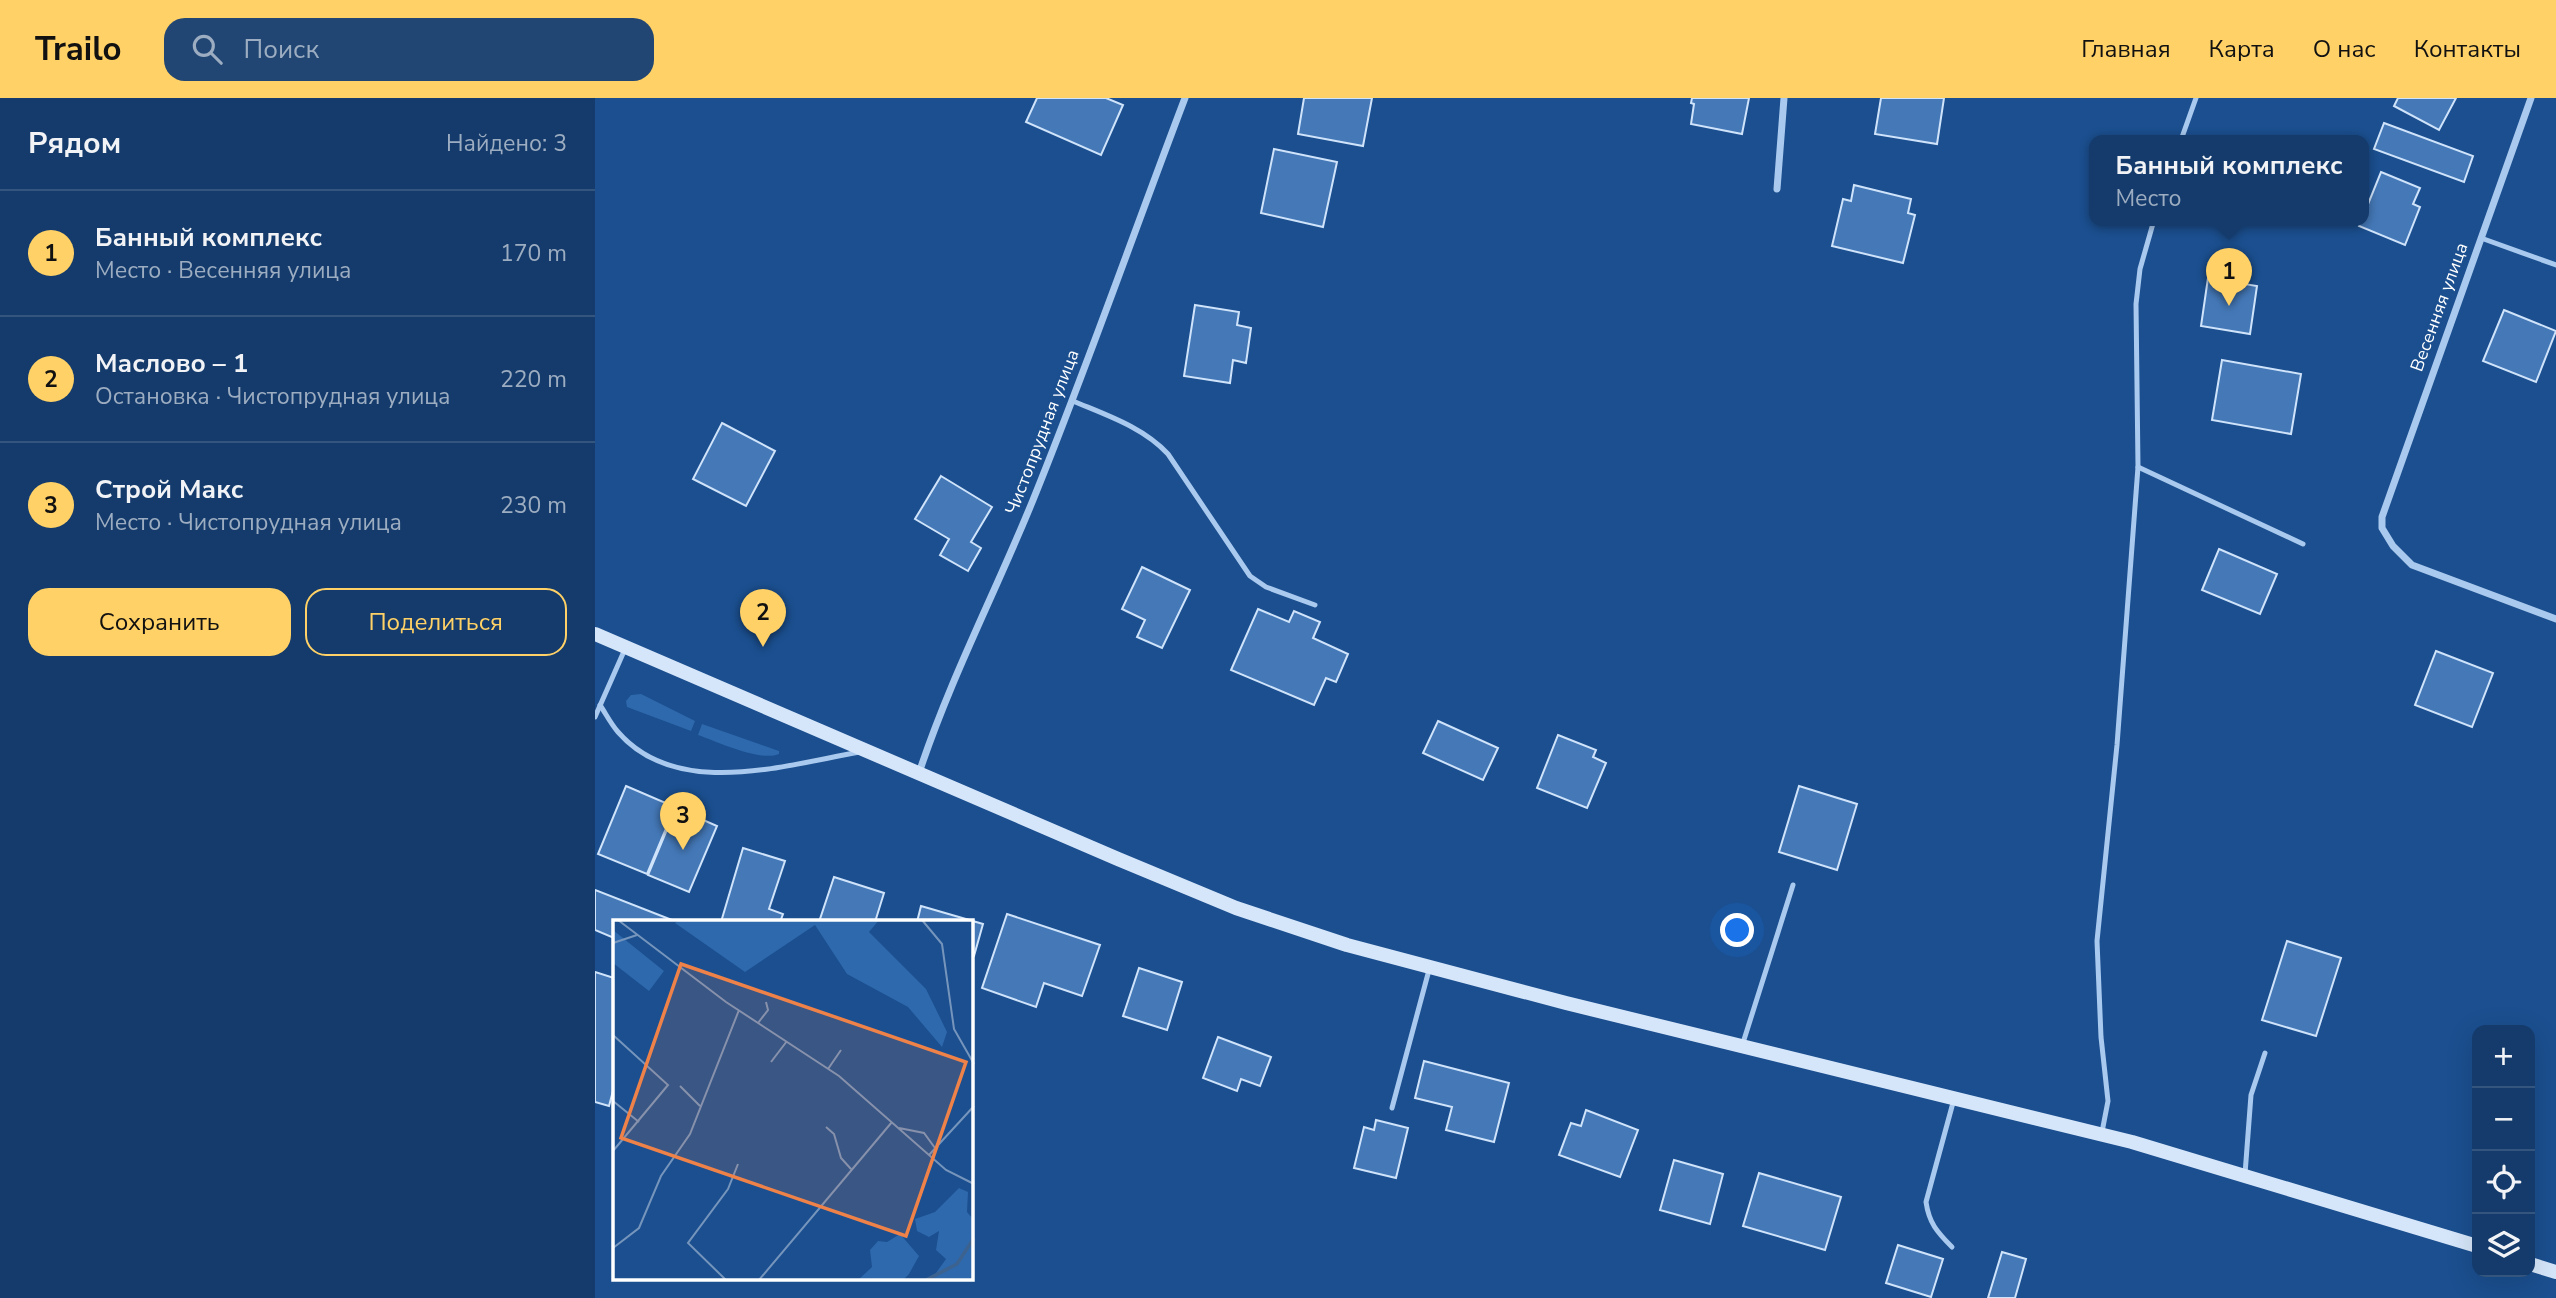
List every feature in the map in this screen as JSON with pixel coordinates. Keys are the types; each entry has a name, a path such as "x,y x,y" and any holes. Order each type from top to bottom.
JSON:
{"main road":[{"path":"595,634 1236,908 1347,945 1742,1047 2102,1135 2245,1175 2472,1244"},
{"path":"2535,1266 2556,1272"}],"street":[{"name":"Чистопрудная улица","path":"919,774 938,716 1006,567 1073,401 1185,98"},
{"path":"1777,188 1784,98"},
{"name":"Весенняя улица","path":"2531,98 2383,507 2382,528 2393,546 2412,565 2556,619"}],"lane":[{"path":"2183,135 2196,98"},
{"path":"2102,1135 2108,1101 2101,1037 2097,941 2117,745 2138,467 2136,304 2140,269 2152,226"},
{"path":"2481,238 2556,265"},
{"path":"1073,401 1117,420 1157,442 1168,454 1250,576 1266,587 1315,605"},
{"path":"2138,467 2303,544"},
{"path":"595,717 626,646"},
{"path":"600,705 618,732 641,752 663,763 703,773 720,774 761,769 864,751"},
{"path":"1742,1047 1793,885"},
{"path":"1391,1108 1430,967"},
{"path":"2245,1175 2251,1095 2265,1053"},
{"path":"1952,1247 1934,1229 1926,1202 1954,1099"}],"shaded area":[{"path":"641,694 695,721 691,731 627,707 626,701 631,695"},
{"path":"702,724 779,751 779,754 771,756 750,753 698,735"}],"building":[{"path":"1037,98 1106,98 1123,105 1101,155 1026,122"},
{"path":"1304,98 1372,98 1363,146 1298,134"},
{"path":"1692,98 1749,98 1742,134 1691,124 1694,104 1691,103"},
{"path":"1881,98 1944,98 1937,144 1875,134"},
{"path":"2398,98 2456,98 2439,130 2394,106"},
{"path":"2384,123 2473,156 2464,182 2374,149"},
{"path":"1274,149 1337,162 1323,227 1261,213"},
{"path":"2381,172 2420,188 2413,204 2420,207 2405,245 2359,226 2369,226 2369,202"},
{"path":"1854,185 1911,199 1908,213 1915,215 1903,263 1832,246 1843,199 1851,201"},
{"path":"2208,278 2257,286 2250,334 2201,326"},
{"path":"1195,305 1239,312 1237,325 1251,328 1246,363 1233,360 1230,383 1184,376"},
{"path":"2504,310 2556,331 2536,382 2483,361"},
{"path":"2222,360 2301,374 2291,434 2212,420"},
{"path":"722,423 775,451 746,506 693,479"},
{"path":"941,476 992,507 971,542 981,548 968,571 940,555 949,539 915,519"},
{"path":"2219,549 2277,574 2260,614 2202,590"},
{"path":"1142,567 1190,590 1162,648 1137,637 1145,620 1122,609"},
{"path":"1258,609 1289,622 1294,611 1320,622 1313,638 1348,654 1336,682 1326,678 1314,705 1231,670"},
{"path":"2436,651 2493,673 2472,727 2415,705"},
{"path":"1438,721 1498,748 1483,780 1423,753"},
{"path":"1558,735 1596,750 1593,757 1606,763 1587,808 1537,788"},
{"path":"626,786 675,807 647,874 598,854"},
{"path":"1799,786 1857,804 1837,870 1779,852"},
{"path":"676,808 717,826 689,892 648,875"},
{"path":"743,848 785,861 769,909 783,914 781,920 722,920"},
{"path":"834,877 884,893 876,920 820,920"},
{"path":"595,890 672,920 613,920 613,938 595,930"},
{"path":"921,906 969,920 918,920"},
{"path":"1007,914 1100,945 1082,996 1044,983 1036,1007 982,988"},
{"path":"973,921 983,924 973,956"},
{"path":"2287,941 2341,958 2316,1036 2262,1020"},
{"path":"1139,968 1182,982 1167,1030 1123,1016"},
{"path":"595,972 613,978 613,1091 609,1106 595,1102"},
{"path":"1218,1037 1271,1057 1260,1086 1241,1079 1237,1091 1203,1078"},
{"path":"1424,1061 1509,1083 1494,1142 1446,1130 1452,1107 1415,1098"},
{"path":"1586,1110 1638,1130 1620,1177 1559,1155 1571,1123 1581,1126"},
{"path":"1376,1120 1408,1128 1396,1178 1354,1168 1364,1127 1374,1130"},
{"path":"1674,1160 1723,1174 1710,1224 1660,1210"},
{"path":"1759,1173 1841,1197 1825,1250 1743,1226"},
{"path":"1898,1245 1943,1259 1931,1297 1886,1283"},
{"path":"2002,1252 2026,1259 2015,1298 1988,1298"}],"place":[{"name":"Банный комплекс","path":"2229,306"},
{"name":"Маслово – 1","path":"763,647"},
{"name":"Строй Макс","path":"683,850"}]}
